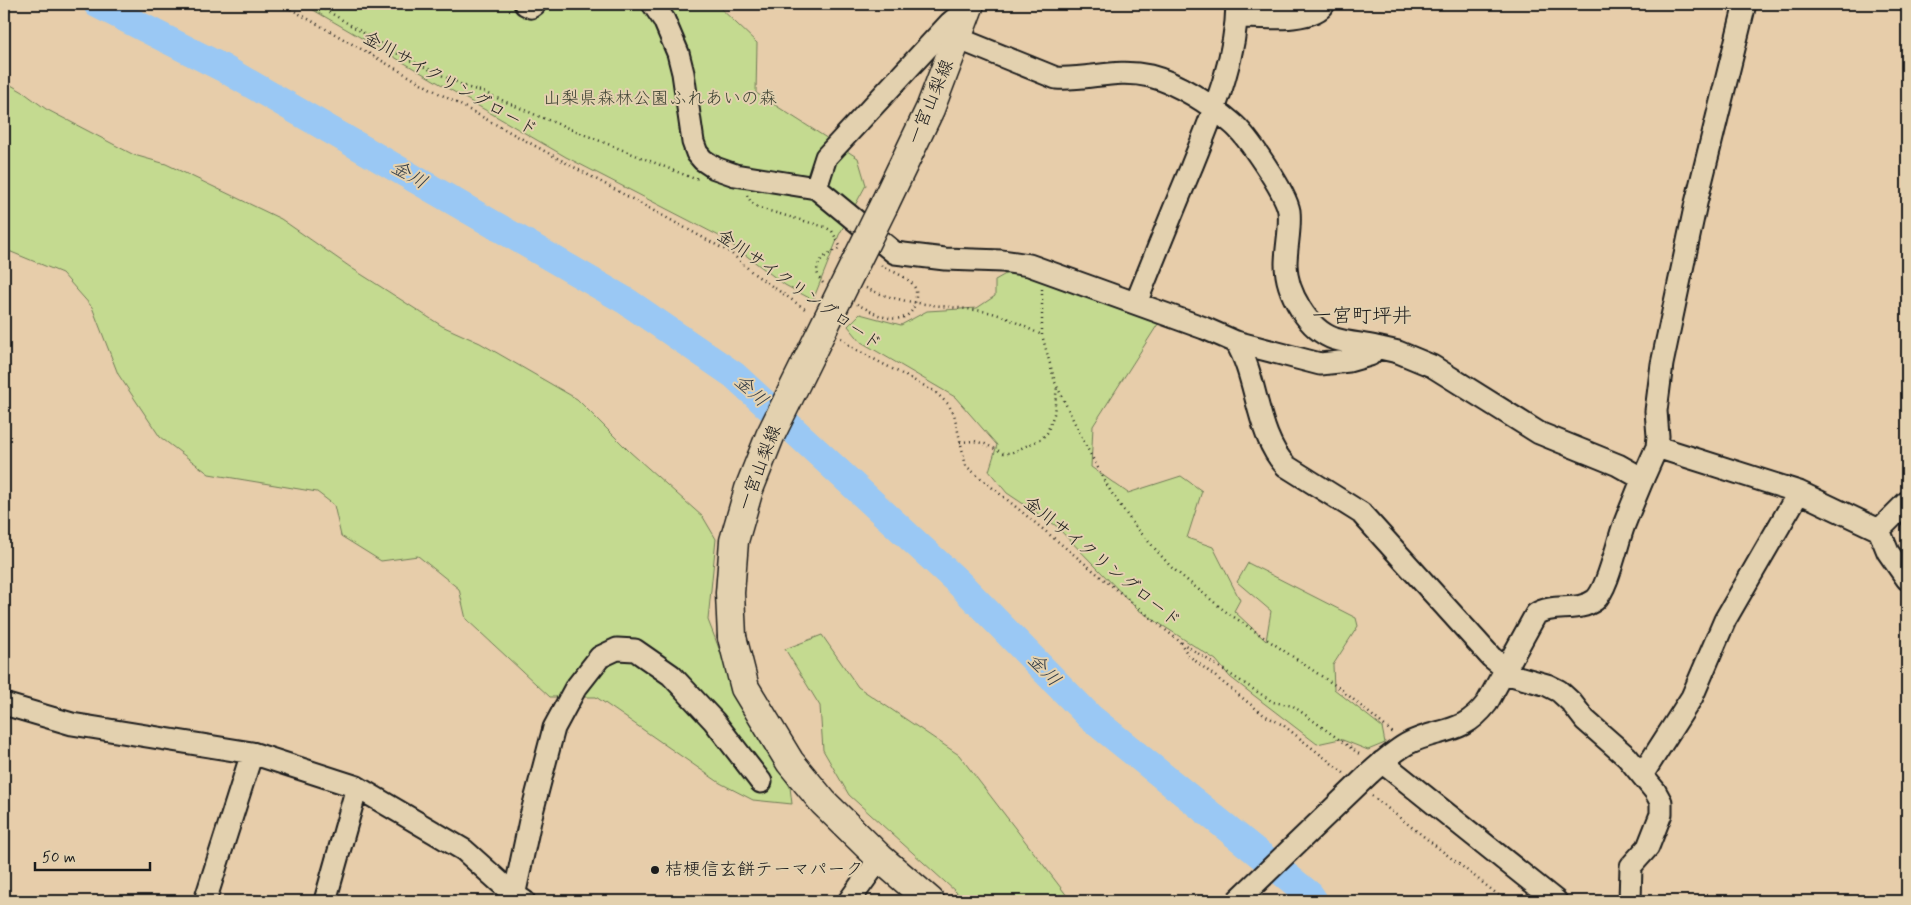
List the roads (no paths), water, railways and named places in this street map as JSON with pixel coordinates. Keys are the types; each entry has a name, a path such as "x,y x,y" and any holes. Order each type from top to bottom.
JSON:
{"main road":[{"name":"一宮山梨線","path":"930,901 880,858 823,802 790,762 745,688 732,637 730,593 734,541 749,489 770,436 851,254 884,205 930,109 969,5"}],"street":[{"path":"524,4 531,7 535,4"},
{"path":"653,4 664,20 678,53 683,72 693,142 697,153 703,160 715,168 745,176 816,188 895,253 945,259 1002,261 1030,266 1136,303 1236,342 1320,364 1349,361 1370,355 1376,346"},
{"path":"1136,303 1215,109 1233,50 1237,10 1302,16 1314,13 1324,4"},
{"path":"1237,901 1368,777 1407,744 1458,727 1470,721 1479,713 1487,703 1536,614 1545,609 1583,605 1594,600 1602,591 1624,526 1657,447 1656,411 1662,364 1696,203 1745,4"},
{"path":"816,188 826,157 950,23 969,5"},
{"path":"957,38 1056,78 1121,72 1150,76 1170,82 1215,109 1234,124 1281,189 1289,211 1286,279 1290,291 1310,322 1323,334 1336,339 1398,352 1432,366 1539,433 1618,465 1643,479"},
{"path":"1236,342 1243,354 1261,414 1277,457 1286,466 1360,514 1505,671 1559,691 1572,702 1585,720 1627,757 1642,775 1661,802 1661,814 1648,848 1631,866 1630,901"},
{"path":"1657,447 1799,492 1879,530 1888,552 1907,578"},
{"path":"1642,775 1692,697 1725,620 1799,492"},
{"path":"1879,530 1907,502"},
{"path":"517,899 554,728 575,689 600,657 617,649 635,650 671,676 714,721 762,782"},
{"path":"4,704 72,724 252,753 357,787 464,850 517,899"},
{"path":"205,901 252,753"},
{"path":"1368,777 1556,901"},
{"path":"325,901 357,787"},
{"path":"849,901 880,858"}],"waterway":[{"name":"金川","path":"97,4 223,68 626,301 734,375 958,582 1091,718 1310,895 1314,901"}],"place":[{"name":"桔梗信玄餅テーマパーク","path":"655,870"}],"district":[{"name":"一宮町坪井","path":"1362,316"}],"park label":[{"name":"山梨県森林公園ふれあいの森","path":"660,99"}]}
